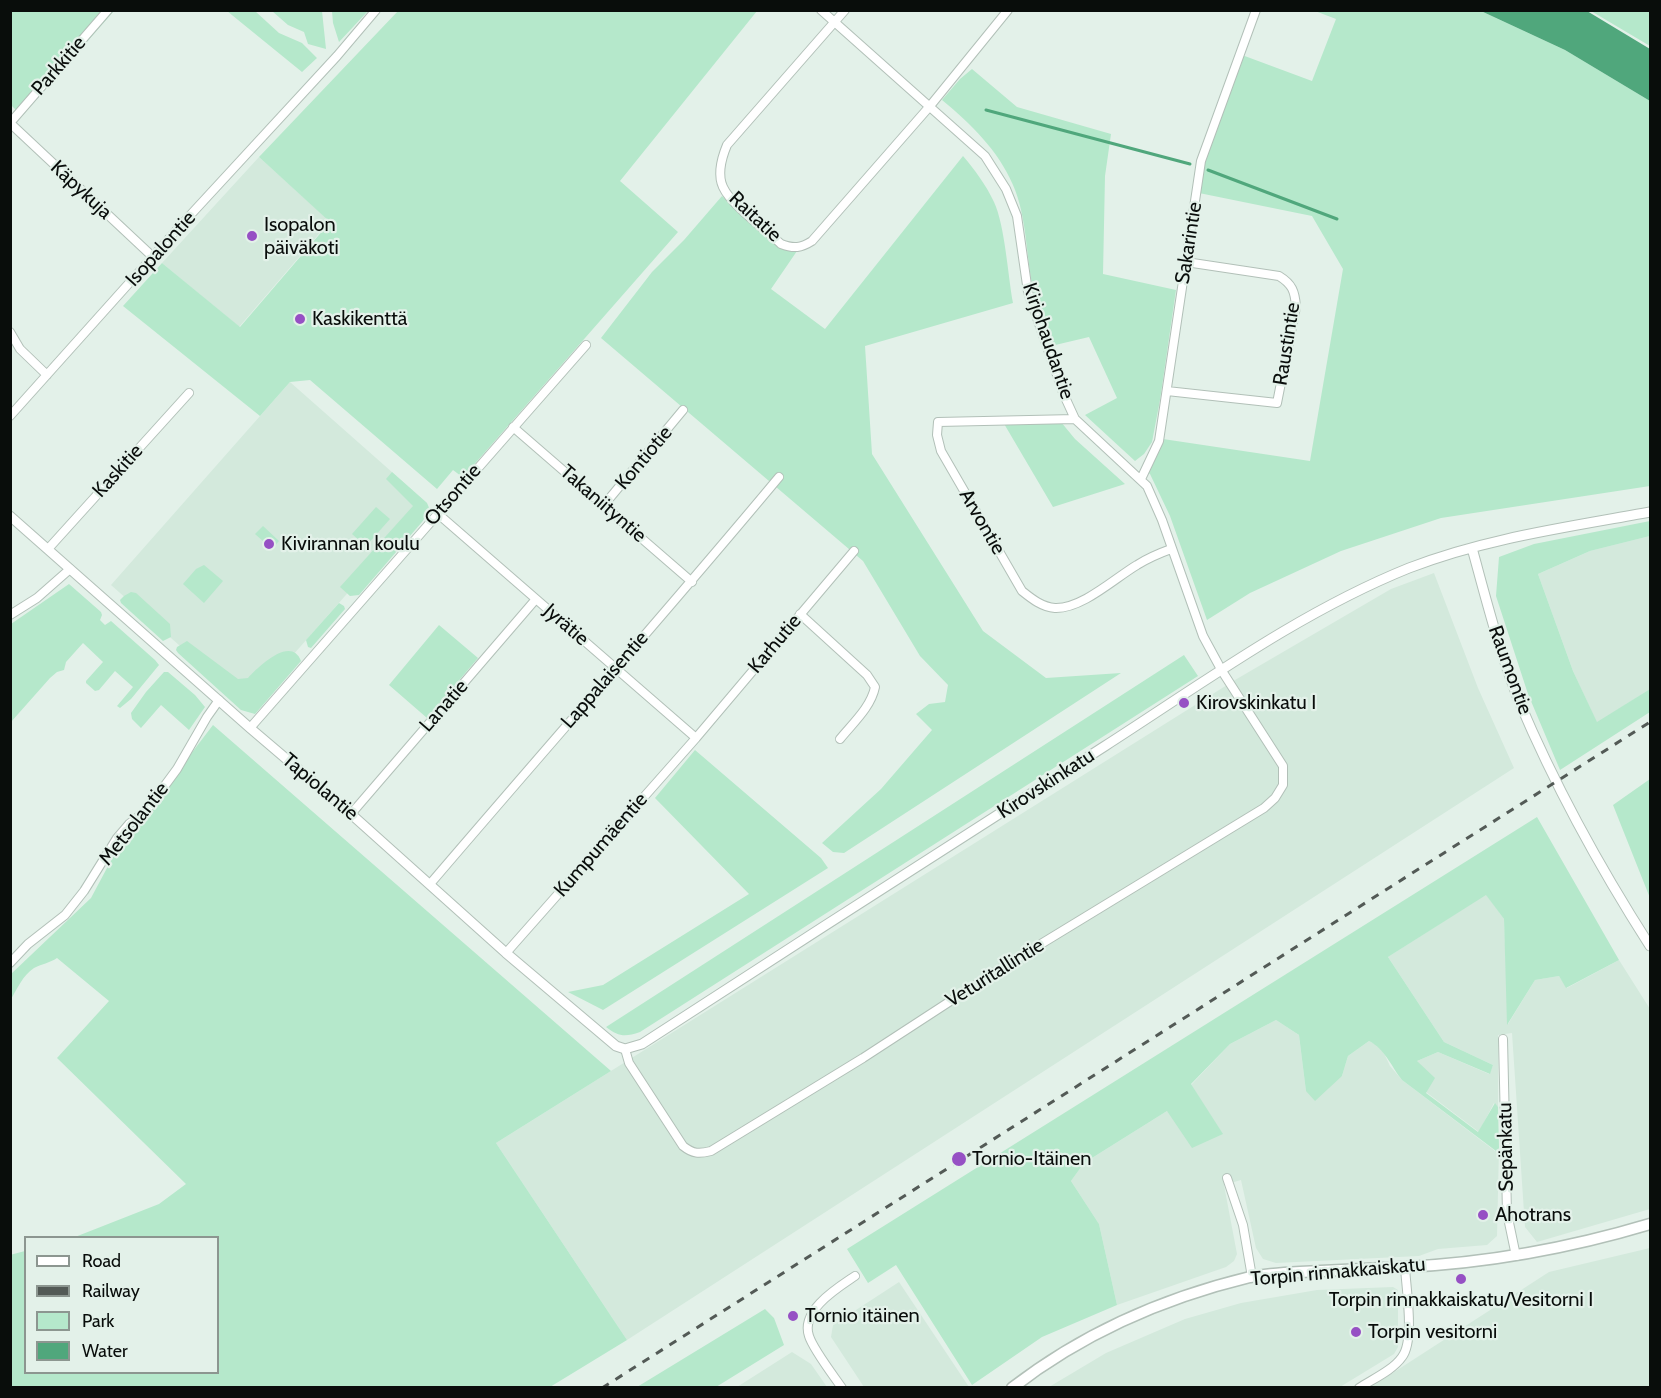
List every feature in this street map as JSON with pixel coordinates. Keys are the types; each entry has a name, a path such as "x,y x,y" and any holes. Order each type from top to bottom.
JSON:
{"main road":[{"name":"Torpin rinnakkaiskatu","path":"1012,1388 1062,1352 1122,1320 1182,1297 1252,1277 1340,1269 1405,1267 1516,1256 1601,1239 1650,1224"}],"street":[{"name":"Parkkitie","path":"10,123 108,10"},
{"name":"Isopalontie","path":"10,416 376,10"},
{"name":"Kirjohaudantie","path":"820,10 985,156 1006,189 1017,216 1028,292 1064,395 1075,419 1141,479 1155,502 1195,617 1222,671"},
{"name":"Raitatie","path":"846,10 727,145 722,158 722,186 730,198 781,244 790,247 802,248 812,241 930,106 1008,10"},
{"name":"Sakarintie","path":"1141,479 1159,441 1201,161 1256,10"},
{"name":"Käpykuja","path":"10,123 153,257"},
{"name":"Raustintie","path":"1167,390 1277,403 1296,306 1295,292 1289,283 1279,276 1186,262"},
{"path":"10,332 20,349 47,375"},
{"name":"Otsontie","path":"250,728 586,345"},
{"name":"Kaskitie","path":"48,549 189,393"},
{"name":"Kontiotie","path":"604,505 683,410"},
{"name":"Arvontie","path":"1075,419 938,422 937,435 941,451 1022,591 1034,602 1045,606 1056,608 1070,605 1088,597 1138,564 1171,549"},
{"name":"Takaniityntie","path":"513,427 692,582"},
{"name":"Lappalaisentie","path":"430,884 615,668 692,582 779,477"},
{"path":"1472,548 1500,540 1650,512"},
{"name":"Jyrätie","path":"437,513 696,738"},
{"name":"Tapiolantie","path":"10,516 351,814 506,953 616,1046 629,1048"},
{"name":"Kirovskinkatu","path":"629,1048 1222,671 1334,603 1409,568 1472,548"},
{"name":"Raumontie","path":"1472,548 1495,631 1519,700 1554,778 1623,903 1650,946"},
{"name":"Karhutie","path":"696,738 855,551"},
{"path":"10,615 37,598 70,569"},
{"name":"Lanatie","path":"351,814 536,599"},
{"path":"801,614 867,675 875,687 866,708 840,739"},
{"name":"Veturitallintie","path":"629,1048 629,1062 683,1146 699,1154 711,1151 863,1058 995,972 1264,808 1275,798 1283,785 1283,766 1222,671"},
{"name":"Metsolantie","path":"10,963 28,944 65,915 84,891 117,838 129,824 146,811 177,769 219,700"},
{"name":"Kumpumäentie","path":"506,953 696,738"},
{"name":"Sepänkatu","path":"1503,1039 1507,1213 1516,1256"},
{"path":"1227,1178 1243,1226 1252,1277"},
{"path":"1359,1388 1403,1357 1408,1344 1405,1267"},
{"path":"842,1388 808,1334 809,1323 813,1312 824,1298 855,1276"}],"shaded area":[{"name":"Isopalon päiväkoti","path":"259,157 330,221 239,327 162,263"},
{"name":"Kivirannan koulu","path":"290,382 427,503 248,706 111,585"},
{"path":"1650,536 1650,689 1597,723 1573,671 1538,574 1590,551"},
{"path":"1434,573 1478,688 1514,768 627,1340 496,1143 1235,680 1391,589"},
{"path":"1486,894 1504,919 1508,1024 1535,980 1559,976 1567,988 1619,960 1650,1009 1650,1209 1537,1242 1525,1227 1512,1033 1498,1035 1498,1107 1494,1103 1479,1132 1426,1092 1417,1061 1438,1052 1489,1074 1493,1065 1444,1042 1388,957"},
{"path":"1276,1020 1299,1035 1306,1091 1342,1076 1348,1056 1369,1041 1381,1047 1390,1066 1402,1080 1495,1151 1499,1148 1497,1236 1487,1245 1438,1249 1419,1256 1276,1263 1263,1259 1256,1248 1241,1180 1224,1185 1237,1254 1234,1261 1226,1267 1117,1305 1099,1224 1071,1181 1084,1163 1167,1111 1222,1134 1191,1085 1230,1044"},
{"path":"1650,1248 1650,1387 1371,1387 1549,1272"},
{"path":"899,1282 969,1387 864,1387 831,1337 833,1325"},
{"path":"1393,1287 1398,1290 1398,1347 1394,1354 1340,1387 1049,1387 1106,1353 1185,1319 1241,1303 1317,1290"},
{"path":"792,1352 811,1364 827,1387 737,1387"}],"green space":[{"path":"332,10 368,11 339,42 333,23"},
{"path":"10,11 114,11 22,116 11,105"},
{"path":"227,11 255,11 279,33 302,43 317,58 302,72"},
{"path":"272,11 322,11 326,49 308,44 304,32 288,25"},
{"path":"398,11 757,11 620,181 678,232 464,476 453,470 437,489 310,380 290,382 260,416 123,306 162,263 240,327 330,222 259,157"},
{"path":"1315,11 1481,11 1565,50 1650,101 1650,486 1441,518 1341,551 1250,593 1207,620 1170,516 1150,474 1146,471 1153,464 1163,439 1310,461 1343,269 1312,216 1199,193 1205,152 1242,55 1312,81 1336,19"},
{"path":"1591,11 1650,11 1650,46"},
{"path":"972,69 1017,107 1111,134 1105,176 1103,274 1176,290 1152,442 1144,454 1135,461 1085,415 1117,398 1089,337 1051,346 1034,296 1018,197 1007,172 983,138 942,100"},
{"path":"963,156 984,184 998,212 1004,237 1013,303 865,346 872,454 983,631 1046,678 1121,673 844,853 833,852 822,843 881,789 932,730 916,714 929,704 945,702 948,685 920,656 863,561 601,338 652,272 684,240 722,196 779,246 797,251 771,289 825,329"},
{"path":"1003,422 1061,422 1075,439 1125,484 1053,507"},
{"path":"392,472 427,503 430,510 359,595 350,596 340,587 413,506 386,479"},
{"path":"376,507 390,519 366,546 352,534"},
{"path":"1650,521 1650,536 1590,551 1538,574 1573,671 1597,722 1650,689 1650,712 1560,770 1528,694 1496,596 1499,557 1534,544"},
{"path":"263,526 279,541 272,549 255,534"},
{"path":"204,565 223,581 204,603 183,584 196,569"},
{"path":"69,584 101,612 100,620 105,625 111,621 159,665 131,699 120,708 117,706 133,687 115,671 99,690 95,691 86,681 103,662 83,643 66,662 64,670 50,678 11,722 11,624"},
{"path":"131,592 136,593 170,624 171,637 163,641 121,603 120,600"},
{"path":"339,603 345,609 311,648 308,647 306,640"},
{"path":"439,625 478,658 427,718 389,685"},
{"path":"187,641 238,679 248,678 259,667 282,652 290,651 296,654 301,661 255,714 241,710 178,653 177,647"},
{"path":"1184,655 1198,676 640,1032 622,1035 606,1027"},
{"path":"164,672 168,672 195,695 205,707 189,730 161,705 141,728 132,719 131,713"},
{"path":"213,725 611,1071 496,1143 627,1340 550,1387 11,1387 10,1255 24,1251 24,1374 219,1374 219,1236 78,1236 159,1204 186,1184 57,1058 109,1001 57,958 30,971 10,1001 11,974 91,898 115,853"},
{"path":"695,750 821,858 828,868 603,1010 568,992 603,985 749,894 655,798"},
{"path":"1650,779 1650,898 1613,805"},
{"path":"1537,817 1619,960 1566,988 1559,976 1535,980 1507,1025 1504,919 1486,895 1388,957 1444,1042 1493,1065 1490,1074 1438,1052 1417,1061 1435,1078 1426,1093 1478,1132 1495,1103 1498,1107 1499,1148 1496,1151 1402,1080 1384,1053 1369,1041 1348,1056 1342,1076 1315,1101 1306,1091 1299,1035 1276,1020 1230,1044 1191,1084 1223,1134 1192,1148 1167,1111 1084,1163 1071,1181 1099,1224 1117,1305 1042,1337 972,1385 896,1265 868,1283 847,1249"},
{"path":"765,1309 774,1318 784,1345 716,1387 637,1387"}],"water":[{"path":"1481,11 1587,11 1650,49 1650,101 1565,50"}],"waterway":[{"path":"986,110 1190,164"},
{"path":"1208,170 1337,219"}],"railway":[{"path":"602,1388 1650,722"}],"place":[{"name":"Isopalon päiväkoti","path":"252,236"},
{"name":"Kaskikenttä","path":"300,319"},
{"name":"Kivirannan koulu","path":"269,544"},
{"name":"Kirovskinkatu I","path":"1184,703"},
{"name":"Tornio-Itäinen","path":"959,1159"},
{"name":"Ahotrans","path":"1483,1215"},
{"name":"Torpin rinnakkaiskatu/Vesitorni I","path":"1461,1279"},
{"name":"Tornio itäinen","path":"793,1316"},
{"name":"Torpin vesitorni","path":"1356,1332"}]}
